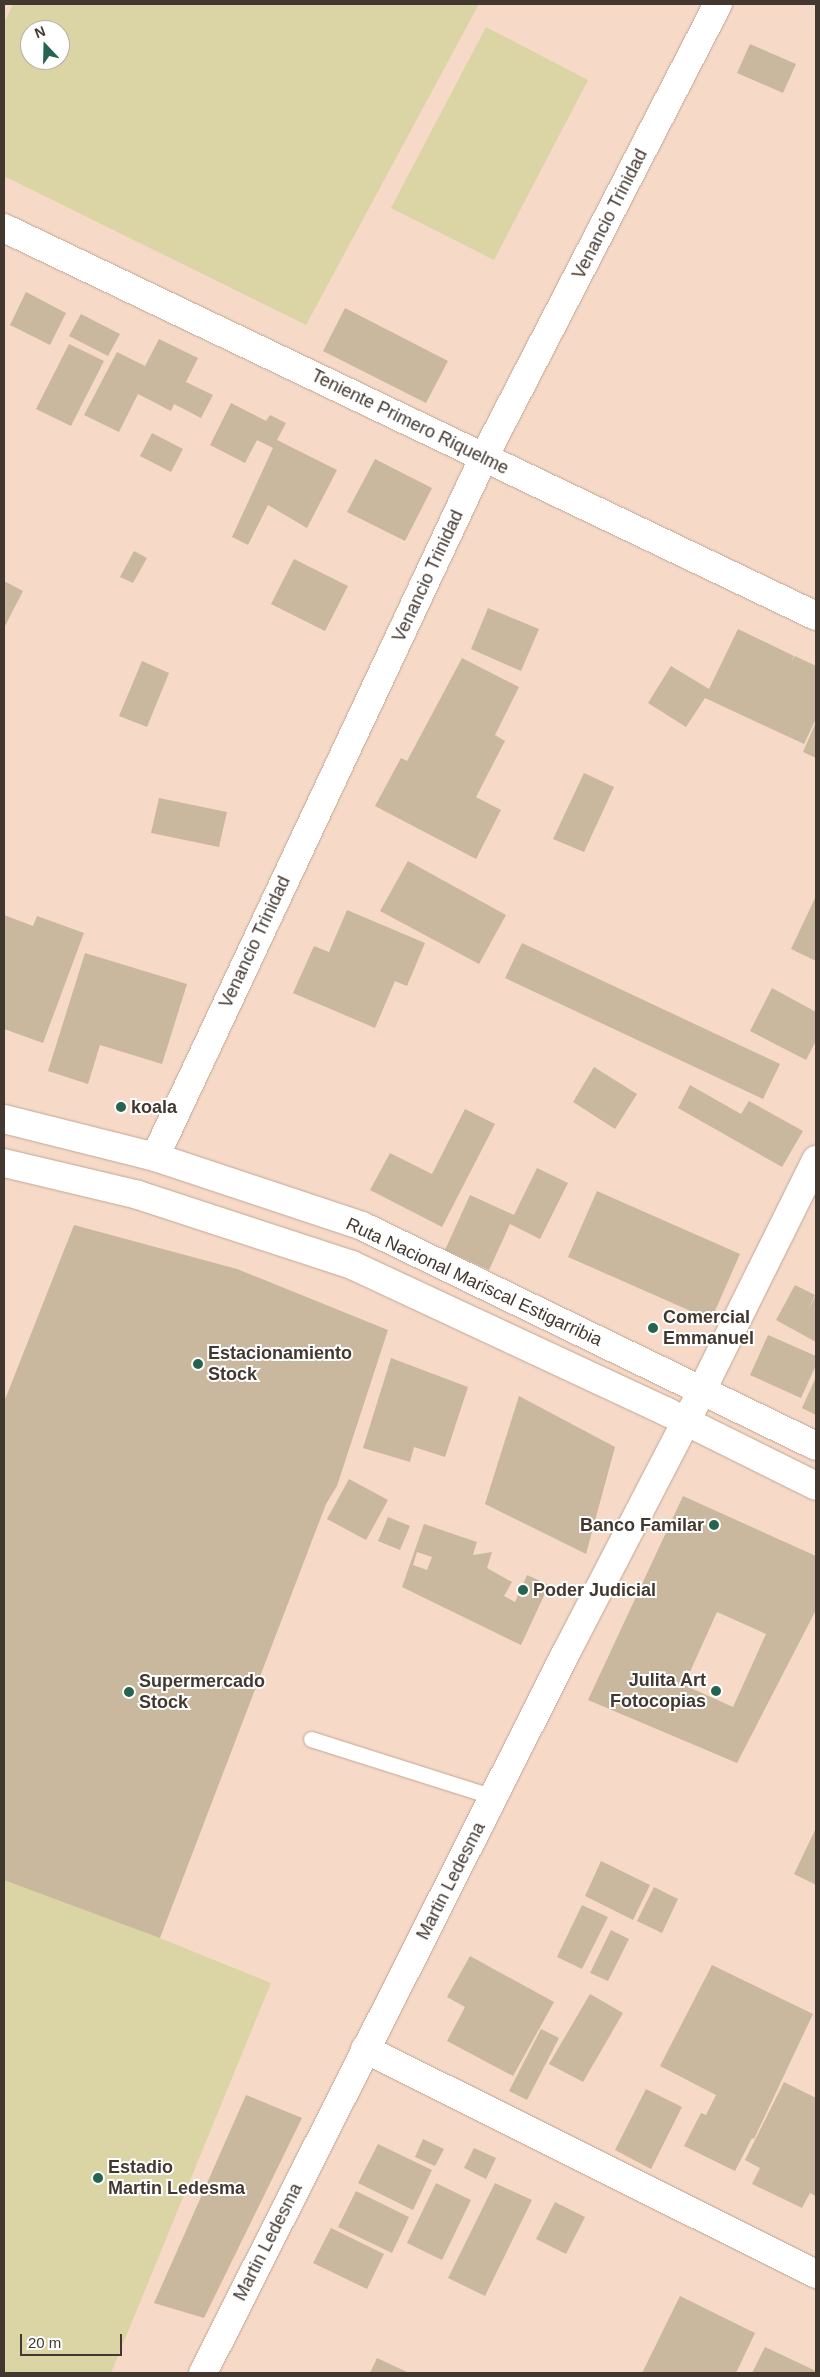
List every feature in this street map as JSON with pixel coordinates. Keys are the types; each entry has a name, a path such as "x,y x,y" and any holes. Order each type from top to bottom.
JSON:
{"main road":[{"name":"Venancio Trinidad","path":"155,1157 484,457 718,4"},
{"name":"Teniente Primero Riquelme","path":"4,228 816,616"},
{"name":"Ruta Nacional Mariscal Estigarribia","path":"4,1119 155,1157 362,1226 816,1446"},
{"name":"Martin Ledesma","path":"203,2373 365,2048 686,1422 816,1160"},
{"name":"Ruta Nacional Mariscal Estigarribia","path":"4,1163 138,1195 352,1265 686,1422 816,1486"},
{"path":"365,2048 816,2274"}],"lane":[{"path":"311,1739 494,1797"}],"shaded area":[{"path":"13,4 479,4 306,325 4,176 4,23"},
{"path":"486,27 588,80 494,260 391,208"},
{"name":"Estadio Martin Ledesma","path":"4,1875 271,1983 111,2373 4,2373"}],"building":[{"path":"750,44 796,64 783,93 737,73"},
{"path":"26,292 66,313 50,345 10,325"},
{"path":"345,308 448,361 426,403 323,351"},
{"path":"81,314 120,334 108,356 69,336"},
{"path":"159,339 198,358 186,382 213,395 201,418 174,404 171,411 138,394 119,432 84,415 117,352 145,366"},
{"path":"69,344 104,361 71,426 36,409"},
{"path":"231,403 266,421 270,415 286,423 277,440 337,470 307,528 268,505 248,545 232,537 273,448 257,440 245,463 210,445"},
{"path":"152,433 183,449 171,472 140,456"},
{"path":"375,459 432,488 405,541 347,512"},
{"path":"134,551 147,558 133,583 120,577"},
{"path":"294,559 348,586 325,631 271,604"},
{"path":"4,581 23,591 4,628"},
{"path":"488,608 539,629 521,671 471,649"},
{"path":"738,629 794,656 791,662 795,656 816,666 816,719 804,744 705,698 686,727 648,703 671,666 709,689"},
{"path":"462,658 519,687 495,735 505,741 476,797 501,810 476,859 375,806 401,758 407,761"},
{"path":"142,661 169,673 147,727 119,716"},
{"path":"816,722 816,758 803,752"},
{"path":"584,773 614,787 584,852 553,839"},
{"path":"159,798 227,812 219,847 151,833"},
{"path":"408,861 506,915 479,964 380,911"},
{"path":"816,896 816,961 791,949"},
{"path":"347,910 425,943 407,986 395,981 375,1028 293,993 314,946 329,952"},
{"path":"4,915 33,926 37,916 84,933 43,1043 4,1029"},
{"path":"522,943 780,1064 763,1099 505,978"},
{"path":"85,953 187,984 162,1064 100,1045 88,1084 48,1071"},
{"path":"772,988 816,1012 816,1041 806,1060 750,1031"},
{"path":"594,1067 637,1094 615,1129 573,1102"},
{"path":"690,1085 741,1114 749,1101 803,1131 782,1167 678,1108"},
{"path":"465,1109 495,1124 442,1227 370,1190 390,1153 432,1174"},
{"path":"537,1168 568,1183 540,1239 510,1224 489,1270 445,1250 470,1195 514,1215"},
{"path":"597,1191 740,1254 711,1320 568,1257"},
{"name":"Supermercado Stock","path":"74,1225 237,1269 388,1330 337,1486 326,1504 160,1938 4,1880 4,1402"},
{"path":"795,1285 815,1295 808,1310 816,1295 816,1342 776,1320"},
{"path":"768,1335 816,1356 816,1365 801,1398 750,1375"},
{"path":"391,1358 468,1387 445,1457 414,1447 410,1462 363,1448"},
{"path":"816,1377 816,1415 802,1408"},
{"path":"519,1396 615,1447 586,1554 485,1504"},
{"path":"349,1479 388,1500 366,1540 327,1519"},
{"path":"683,1496 816,1556 816,1610 737,1763 588,1700","holes":["717,1612 766,1634 733,1707 684,1685"]},
{"path":"388,1517 410,1526 400,1550 378,1541"},
{"path":"424,1524 477,1542 473,1555 492,1552 487,1568 512,1582 504,1596 515,1602 527,1575 549,1585 521,1645 402,1587","holes":["417,1552 432,1557 427,1570 413,1565"]},
{"path":"816,1828 816,1885 794,1874"},
{"path":"601,1861 650,1885 633,1920 585,1896"},
{"path":"654,1887 678,1899 662,1933 637,1921"},
{"path":"582,1905 608,1917 582,1969 557,1957"},
{"path":"611,1930 629,1939 608,1981 590,1973"},
{"path":"470,1956 554,2002 513,2076 447,2041 465,2007 447,1997"},
{"path":"712,1965 813,2014 754,2139 752,2138 735,2171 684,2146 701,2113 706,2115 716,2095 660,2066"},
{"path":"590,1994 623,2013 583,2082 549,2064"},
{"path":"541,2029 559,2038 527,2100 509,2091"},
{"path":"784,2082 816,2098 816,2196 810,2193 802,2208 752,2184 760,2168 745,2160"},
{"path":"646,2089 682,2107 651,2169 615,2150"},
{"path":"246,2095 302,2118 204,2318 154,2303"},
{"path":"423,2139 444,2149 435,2166 415,2157"},
{"path":"378,2144 432,2170 413,2210 358,2183"},
{"path":"474,2148 496,2158 486,2179 464,2168"},
{"path":"436,2183 471,2200 442,2260 407,2243"},
{"path":"495,2183 532,2200 485,2296 448,2278"},
{"path":"356,2191 409,2217 392,2253 338,2227"},
{"path":"555,2202 585,2217 566,2254 536,2239"},
{"path":"331,2228 384,2254 367,2289 313,2263"},
{"path":"680,2296 755,2333 736,2373 642,2373"},
{"path":"765,2347 816,2371 816,2373 752,2373"},
{"path":"377,2358 409,2373 370,2373"}],"place":[{"name":"koala","path":"121,1107"},
{"name":"Comercial Emmanuel","path":"653,1328"},
{"name":"Estacionamiento Stock","path":"198,1364"},
{"name":"Banco Familar","path":"714,1525"},
{"name":"Poder Judicial","path":"523,1590"},
{"name":"Julita Art Fotocopias","path":"716,1691"},
{"name":"Supermercado Stock","path":"129,1692"},
{"name":"Estadio Martin Ledesma","path":"98,2178"}]}
